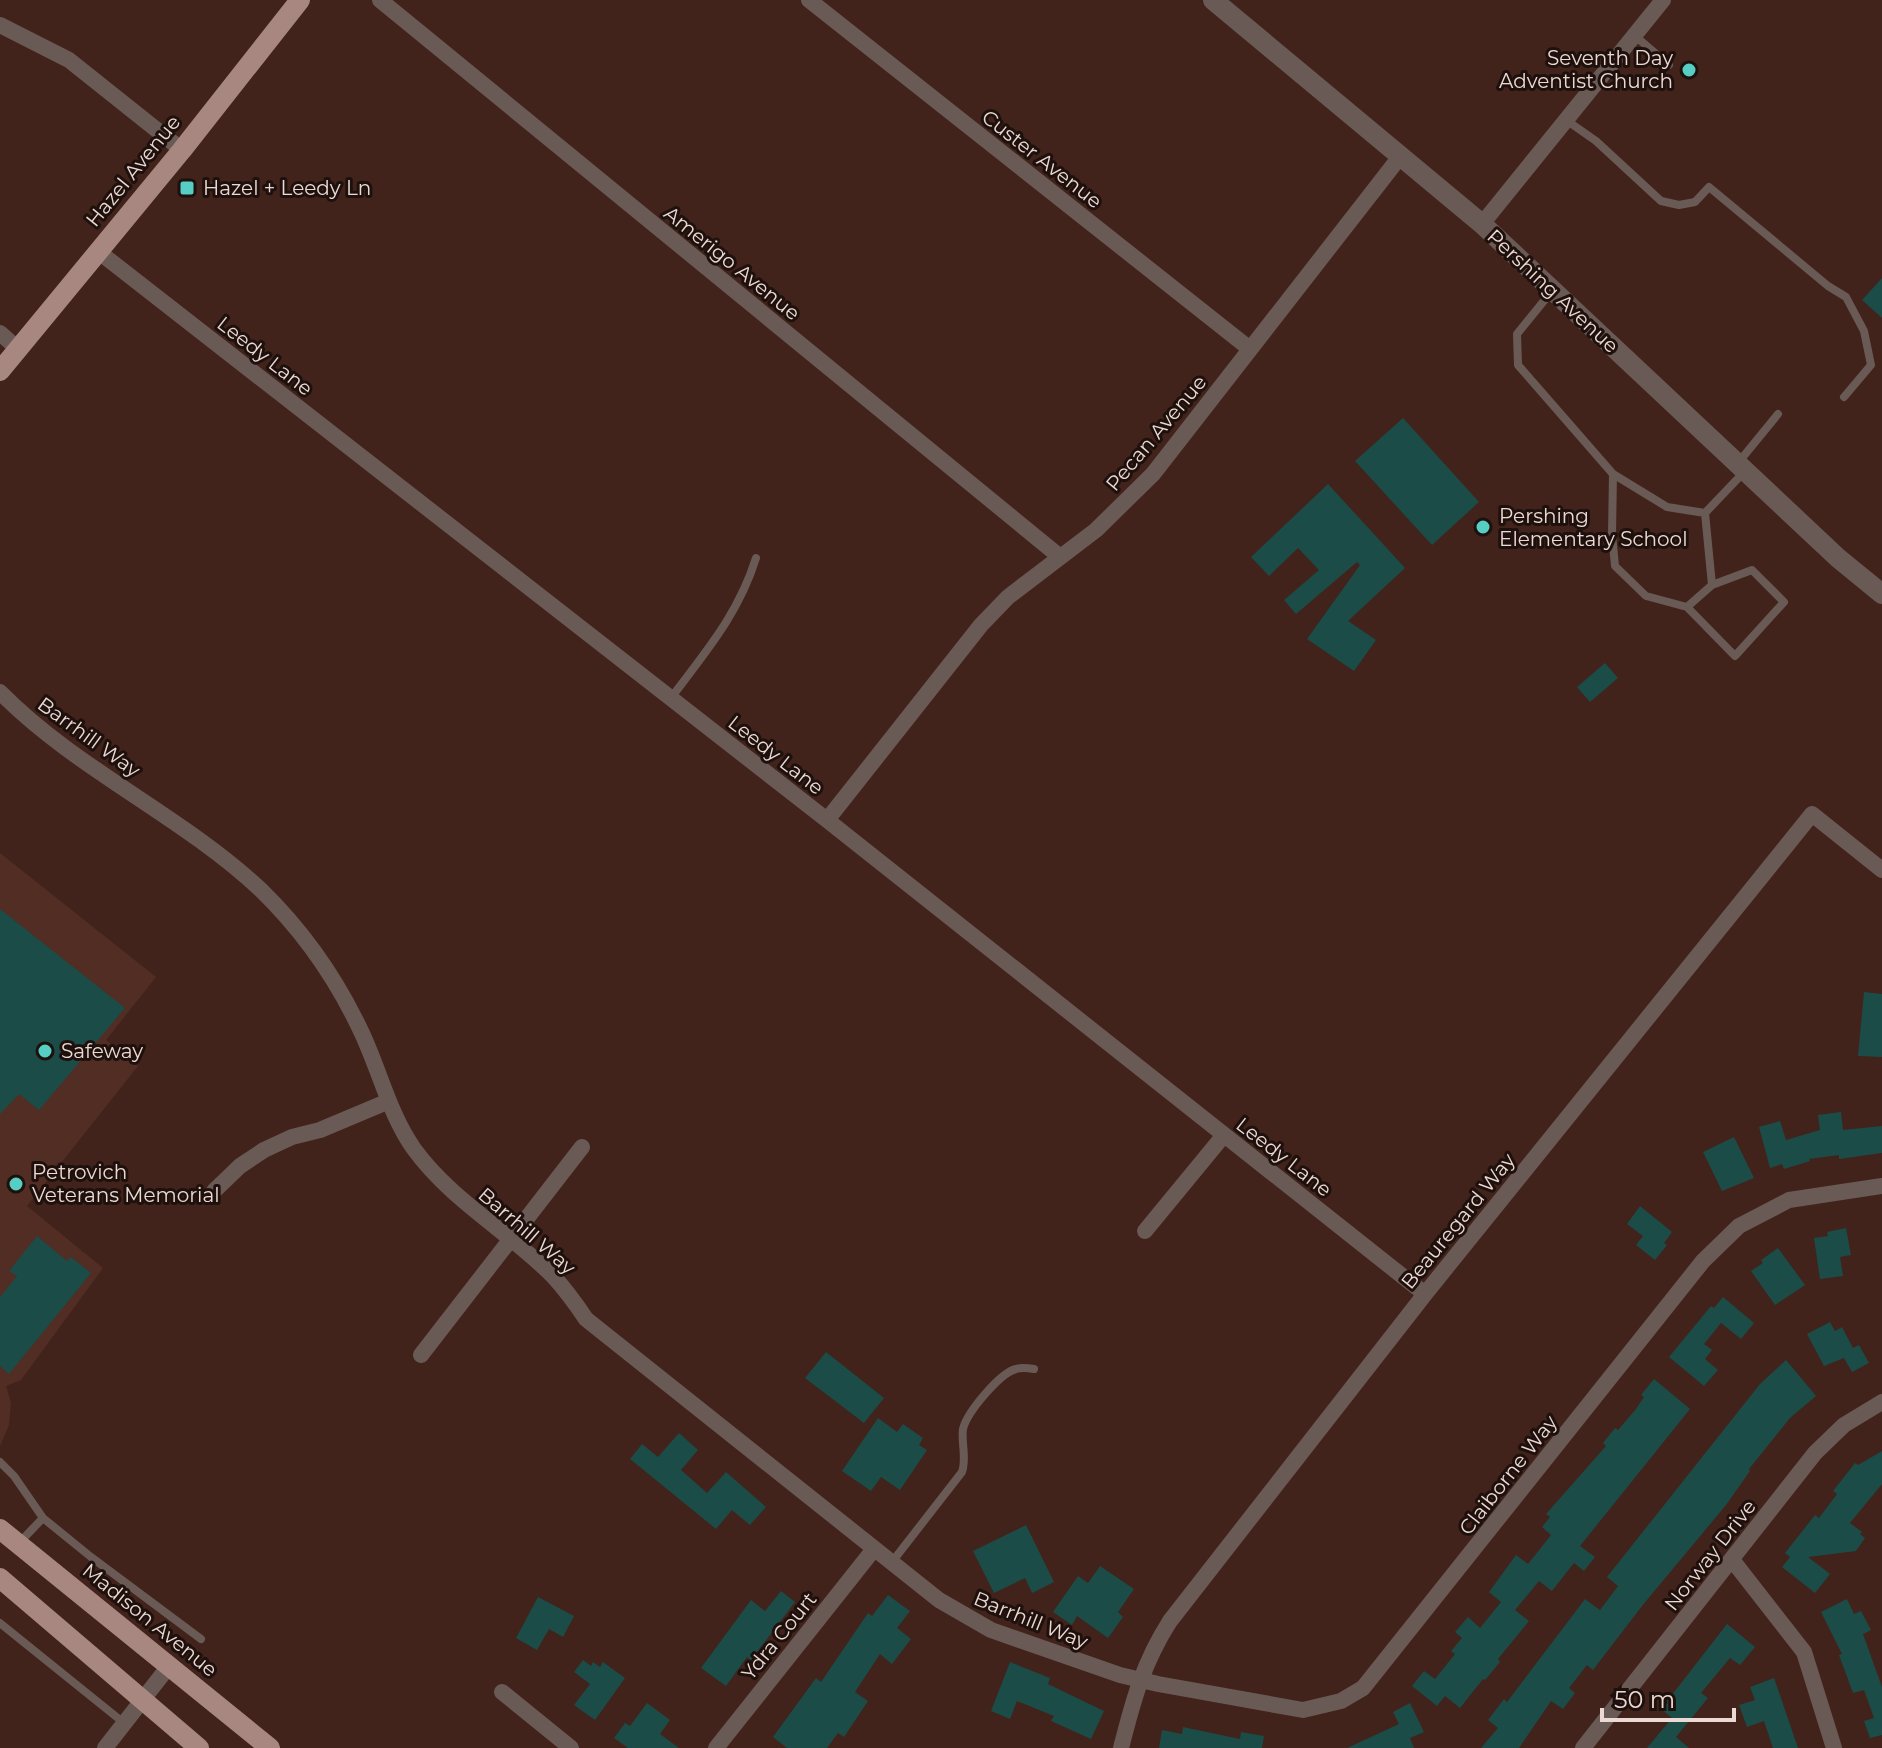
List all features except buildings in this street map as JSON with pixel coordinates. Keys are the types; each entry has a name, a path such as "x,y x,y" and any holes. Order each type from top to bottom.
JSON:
{"main road":[{"name":"Hazel Avenue","path":"0,371 182,150 300,0"},
{"name":"Madison Avenue","path":"0,1529 270,1748"},
{"path":"0,1578 199,1748"}],"street":[{"name":"Amerigo Avenue","path":"380,0 1059,556"},
{"name":"Custer Avenue","path":"809,0 1250,349"},
{"name":"Pershing Avenue","path":"1213,0 1482,224 1838,558 1882,594"},
{"path":"1482,224 1663,0"},
{"path":"0,25 69,60 182,150"},
{"name":"Pecan Avenue","path":"827,820 981,625 1008,597 1096,530 1153,474 1399,158"},
{"name":"Leedy Lane","path":"99,252 827,820 1425,1294"},
{"path":"0,333 18,349"},
{"name":"Barrhill Way","path":"0,692 44,732 212,849 263,893 318,956 345,999 389,1101 415,1149 461,1200 552,1275 586,1319 939,1600 991,1630 1139,1680"},
{"name":"Beauregard Way","path":"1121,1748 1139,1680 1170,1621 1425,1294 1812,814 1882,870"},
{"path":"214,1191 240,1166 264,1150 389,1101"},
{"path":"1145,1231 1224,1135"},
{"path":"421,1355 582,1147"},
{"name":"Claiborne Way","path":"1139,1680 1303,1710 1341,1701 1363,1688 1703,1261 1739,1226 1789,1200 1882,1186"},
{"name":"Norway Drive","path":"1583,1748 1815,1453 1844,1425 1882,1402"},
{"name":"Ydra Court","path":"716,1748 874,1549"},
{"path":"1733,1561 1804,1652 1834,1748"},
{"path":"105,1748 169,1666"},
{"path":"502,1692 571,1748"}],"lane":[{"path":"1634,35 1669,65"},
{"path":"1566,120 1596,141 1661,201 1679,205 1695,202 1709,187 1828,286 1846,297 1864,331 1871,365 1844,397"},
{"path":"1552,291 1517,334 1518,365 1613,474 1667,507 1705,513"},
{"path":"1712,585 1705,513 1778,414"},
{"path":"1613,474 1615,566 1646,596 1687,607 1735,656 1784,602 1752,570 1712,585 1687,607"},
{"path":"671,698 731,619 746,589 756,558"},
{"path":"892,1563 962,1472 965,1464 963,1428 973,1410 1006,1373 1018,1368 1034,1369"},
{"path":"0,1462 14,1476 43,1518 201,1639"},
{"path":"19,1544 43,1518"},
{"path":"0,1623 124,1724"}],"shaded area":[{"path":"0,853 156,977 106,1040 138,1066 27,1206 103,1268 21,1380 6,1386 11,1403 9,1425 0,1446"}],"place":[{"name":"Seventh Day Adventist Church","path":"1689,70"},
{"name":"Hazel + Leedy Ln","path":"187,188"},
{"name":"Pershing Elementary School","path":"1483,527"},
{"name":"Safeway","path":"45,1051"},
{"name":"Petrovich Veterans Memorial","path":"16,1184"}]}
